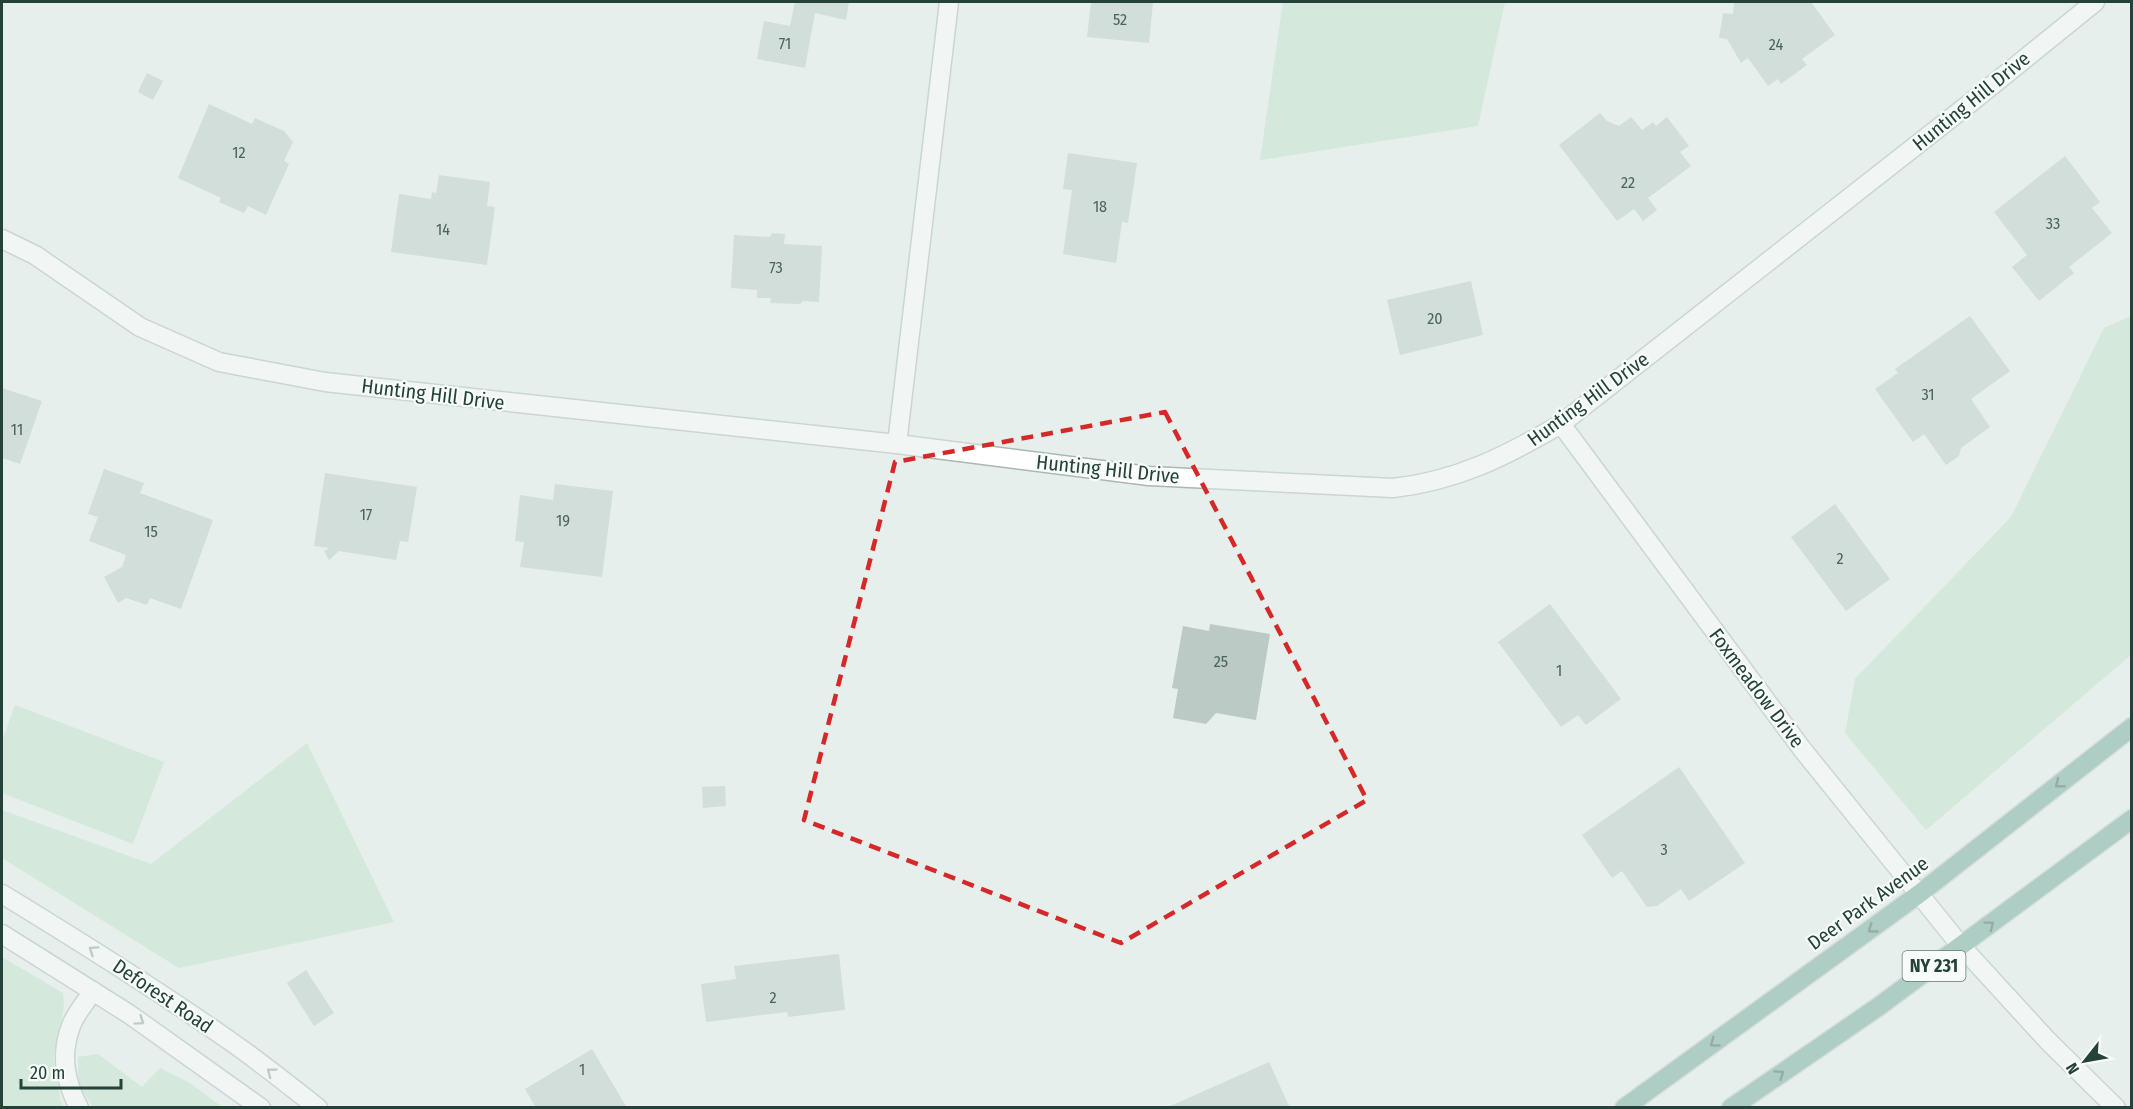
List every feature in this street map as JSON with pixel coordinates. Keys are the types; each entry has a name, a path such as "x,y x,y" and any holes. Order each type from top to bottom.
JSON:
{"main road":[{"name":"Deer Park Avenue","path":"1624,1107 1919,894 2132,727"},
{"name":"NY 231","path":"1731,1107 1878,1007 2132,819"}],"street":[{"path":"897,444 949,2"},
{"name":"Hunting Hill Drive","path":"2,239 35,255 140,327 219,362 325,382 897,444 1149,476 1393,488 1424,485 1485,465 1561,424 1969,104 2094,2"},
{"name":"Foxmeadow Drive","path":"1561,424 1802,749 1961,946 2048,1041 2116,1107"},
{"name":"Deforest Road","path":"2,894 182,1008 318,1107"},
{"name":"Deforest Road","path":"2,934 93,991 261,1107"},
{"path":"79,1107 69,1088 64,1059 71,1026 93,991"}],"highlighted area":[{"path":"1165,412 1367,800 1121,943 804,820 895,462"}],"green space":[{"path":"1283,2 1505,2 1478,126 1260,160"},
{"path":"2131,316 2131,655 1926,830 1845,733 1855,679 2011,517 2104,328"},
{"path":"15,705 164,762 133,844 2,793 2,741"},
{"path":"307,743 394,922 179,968 2,858 2,810 151,864"},
{"path":"2,957 63,993 64,1007 53,1060 64,1107 2,1107"},
{"path":"98,1054 142,1087 160,1068 190,1083 222,1107 93,1107 78,1084 78,1057"}],"building":[{"path":"795,2 849,2 846,20 815,13 805,68 757,59 764,21 790,26"},
{"path":"1091,2 1153,2 1149,43 1087,37"},
{"path":"1734,2 1811,2 1835,35 1802,59 1807,65 1781,84 1778,79 1768,86 1748,58 1741,63 1727,39 1719,38 1723,13 1733,14"},
{"path":"147,73 163,81 153,100 138,92"},
{"path":"209,104 252,124 255,118 284,131 293,142 284,161 289,164 266,215 248,206 244,213 219,202 221,198 178,178"},
{"path":"1600,113 1607,121 1619,126 1631,117 1642,130 1653,122 1656,126 1667,117 1689,146 1680,152 1691,166 1648,198 1657,210 1643,221 1634,209 1617,221 1559,145"},
{"path":"1068,153 1137,163 1128,223 1122,222 1116,263 1063,254 1072,190 1063,189"},
{"path":"2065,156 2100,202 2092,208 2112,233 2069,267 2074,273 2039,301 2012,267 2027,255 1994,212"},
{"path":"439,175 490,182 487,206 495,207 487,265 391,252 399,194 431,199 432,192 436,193"},
{"path":"772,233 785,234 784,244 822,246 819,302 770,303 771,298 757,298 757,290 731,288 734,235 770,237"},
{"path":"1471,281 1483,335 1400,355 1387,300"},
{"path":"1970,316 2010,371 1971,399 1990,427 1961,448 1959,456 1946,465 1924,434 1913,442 1875,389 1898,373 1895,369"},
{"path":"2,388 42,401 20,464 2,458"},
{"path":"104,469 144,483 140,493 213,520 181,609 150,598 147,605 126,598 118,603 104,577 122,567 126,555 89,541 98,517 88,514"},
{"path":"325,473 417,487 408,542 400,541 396,560 339,551 329,560 324,551 329,548 314,546"},
{"path":"555,484 613,491 602,577 520,567 524,542 515,541 520,495 553,500"},
{"path":"1835,504 1890,579 1846,611 1791,537"},
{"path":"1550,604 1621,699 1586,725 1578,715 1561,727 1498,642"},
{"path":"1210,624 1270,634 1256,720 1216,713 1206,724 1173,718 1178,689 1172,688 1183,626 1209,631"},
{"path":"1679,767 1745,863 1689,901 1681,889 1657,906 1647,907 1622,871 1612,878 1582,835"},
{"path":"725,786 726,806 703,808 702,787"},
{"path":"839,954 845,1010 788,1017 787,1012 706,1022 701,984 736,979 734,966"},
{"path":"306,970 334,1013 314,1026 287,983"},
{"path":"592,1049 627,1108 536,1108 525,1089"},
{"path":"1269,1062 1290,1108 1166,1108"}]}
